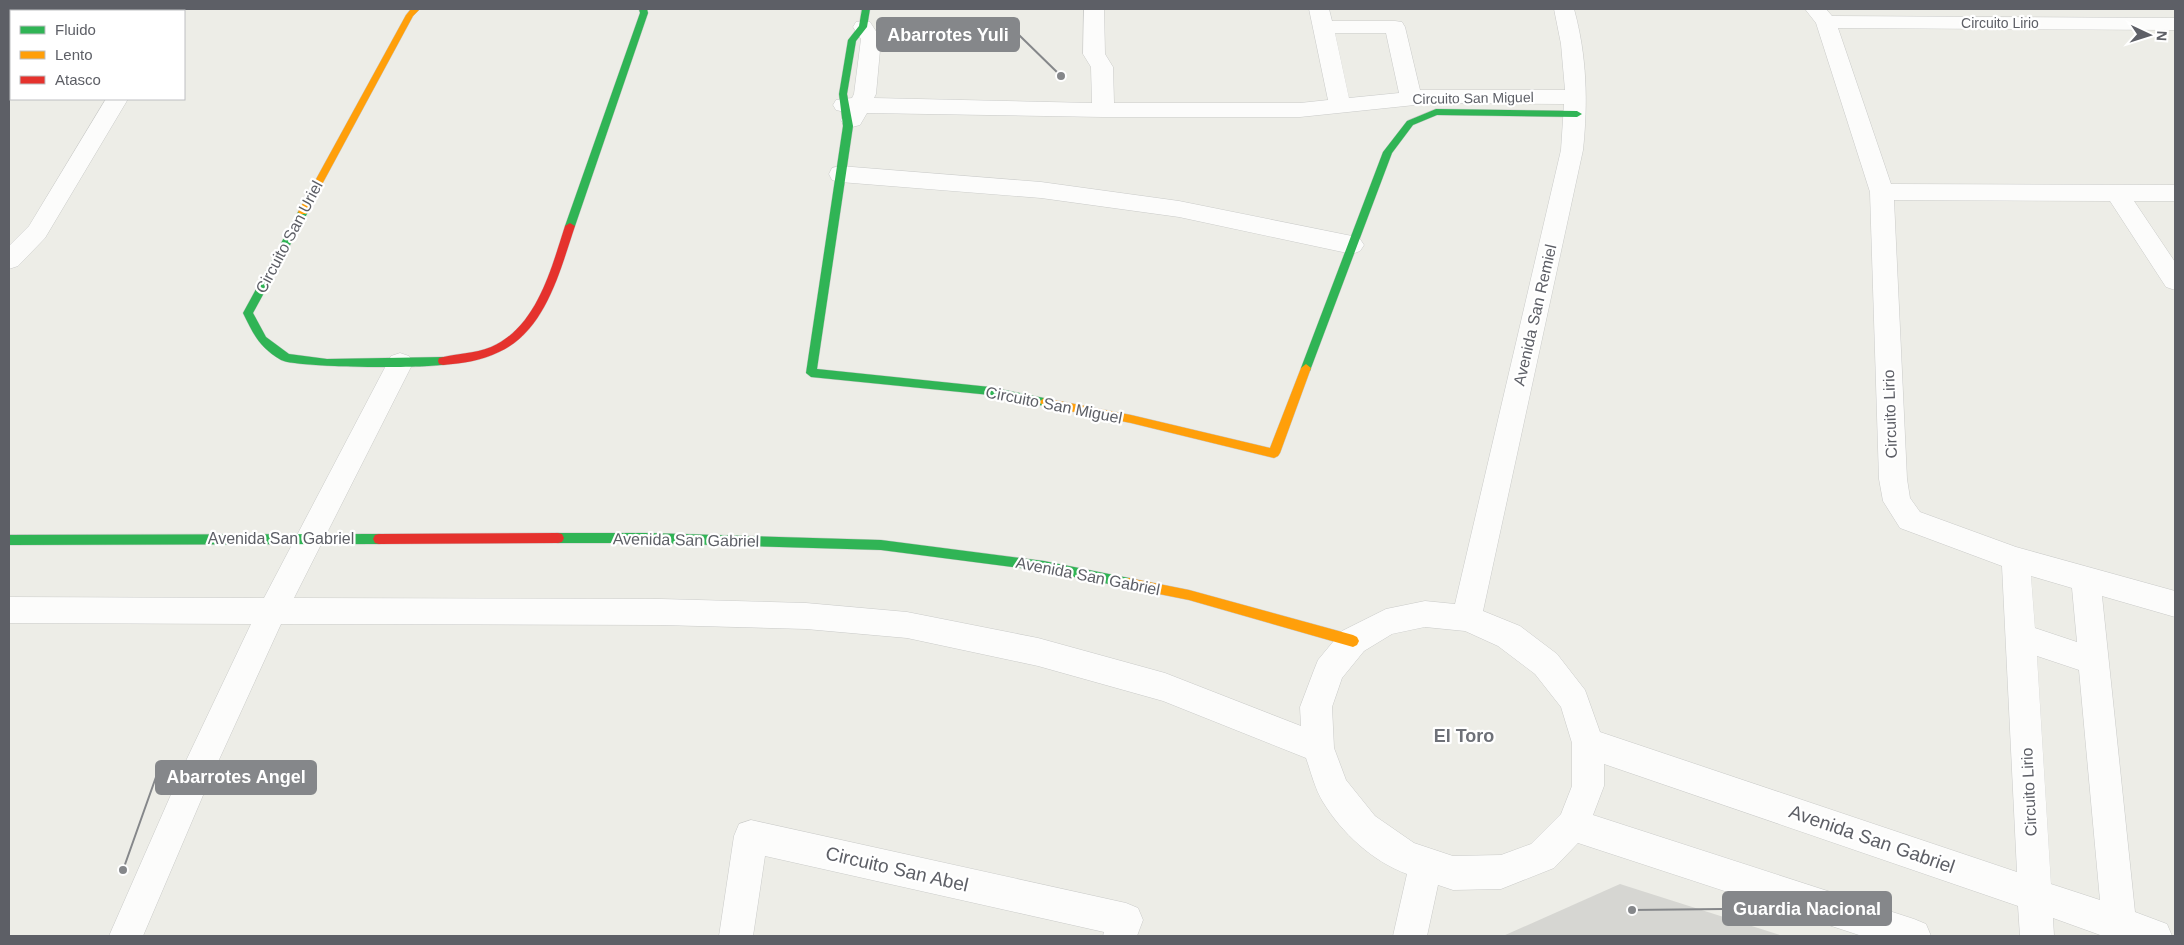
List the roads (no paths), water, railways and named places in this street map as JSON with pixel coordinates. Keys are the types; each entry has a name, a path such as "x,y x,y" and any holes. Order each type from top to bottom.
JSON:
{"street":[{"name":"Circuito San Uriel","path":"416,9 410,15 248,313 262,340 286,358 328,363 458,361 492,353 529,324 548,291 641,22 643,9"},
{"path":"1094,9 1094,54 1102,67 1103,110"},
{"path":"1102,67 1110,53 1110,11 1108,9"},
{"name":"Avenida San Remiel","path":"1467,618 1572,150 1577,106 1569,27 1564,9"},
{"name":"Circuito Lirio","path":"2175,24 1821,15 1882,192 1892,479 1897,500 1910,520 2016,559 2175,604"},
{"name":"Circuito San Miguel","path":"865,18 871,39 865,94 851,112 811,373 990,392 1131,420 1274,453 1388,152 1410,123 1436,112 1577,106"},
{"path":"1340,106 1321,18 1395,27 1411,99"},
{"name":"Circuito San Miguel","path":"851,112 1300,110 1434,96 1577,106"},
{"path":"9,260 37,232 116,100"},
{"path":"840,174 1041,190 1180,209 1352,245"},
{"path":"1882,192 2175,193"},
{"path":"2117,193 2175,281"},
{"path":"126,936 195,776 272,611 400,363"},
{"name":"Avenida San Gabriel","path":"9,540 649,538 881,546 1054,568 1188,595 1352,641"},
{"name":"Circuito Lirio","path":"2016,559 2022,638 2037,936"},
{"path":"2086,579 2119,930"},
{"path":"9,610 661,612 806,616 907,625 1038,652 1165,687 1318,748"},
{"path":"1425,614 1467,618 1509,636 1546,664 1574,700 1588,743 1588,786 1573,825 1542,856 1500,872 1453,873 1405,857 1363,828 1334,790 1318,748 1316,707 1329,670 1352,641 1386,622 1425,614"},
{"path":"2022,638 2094,661"},
{"name":"Avenida San Gabriel","path":"1588,743 2034,894 2119,930 2155,936"},
{"path":"1573,825 1914,936"},
{"name":"Circuito San Abel","path":"736,936 751,836 1126,920 1120,936"},
{"path":"1410,936 1426,863"}],"place":[{"name":"Abarrotes Yuli","path":"1061,76"},
{"name":"Abarrotes Angel","path":"123,870"},
{"name":"Guardia Nacional","path":"1632,910"}],"district":[{"name":"El Toro","path":"1464,736"}]}
